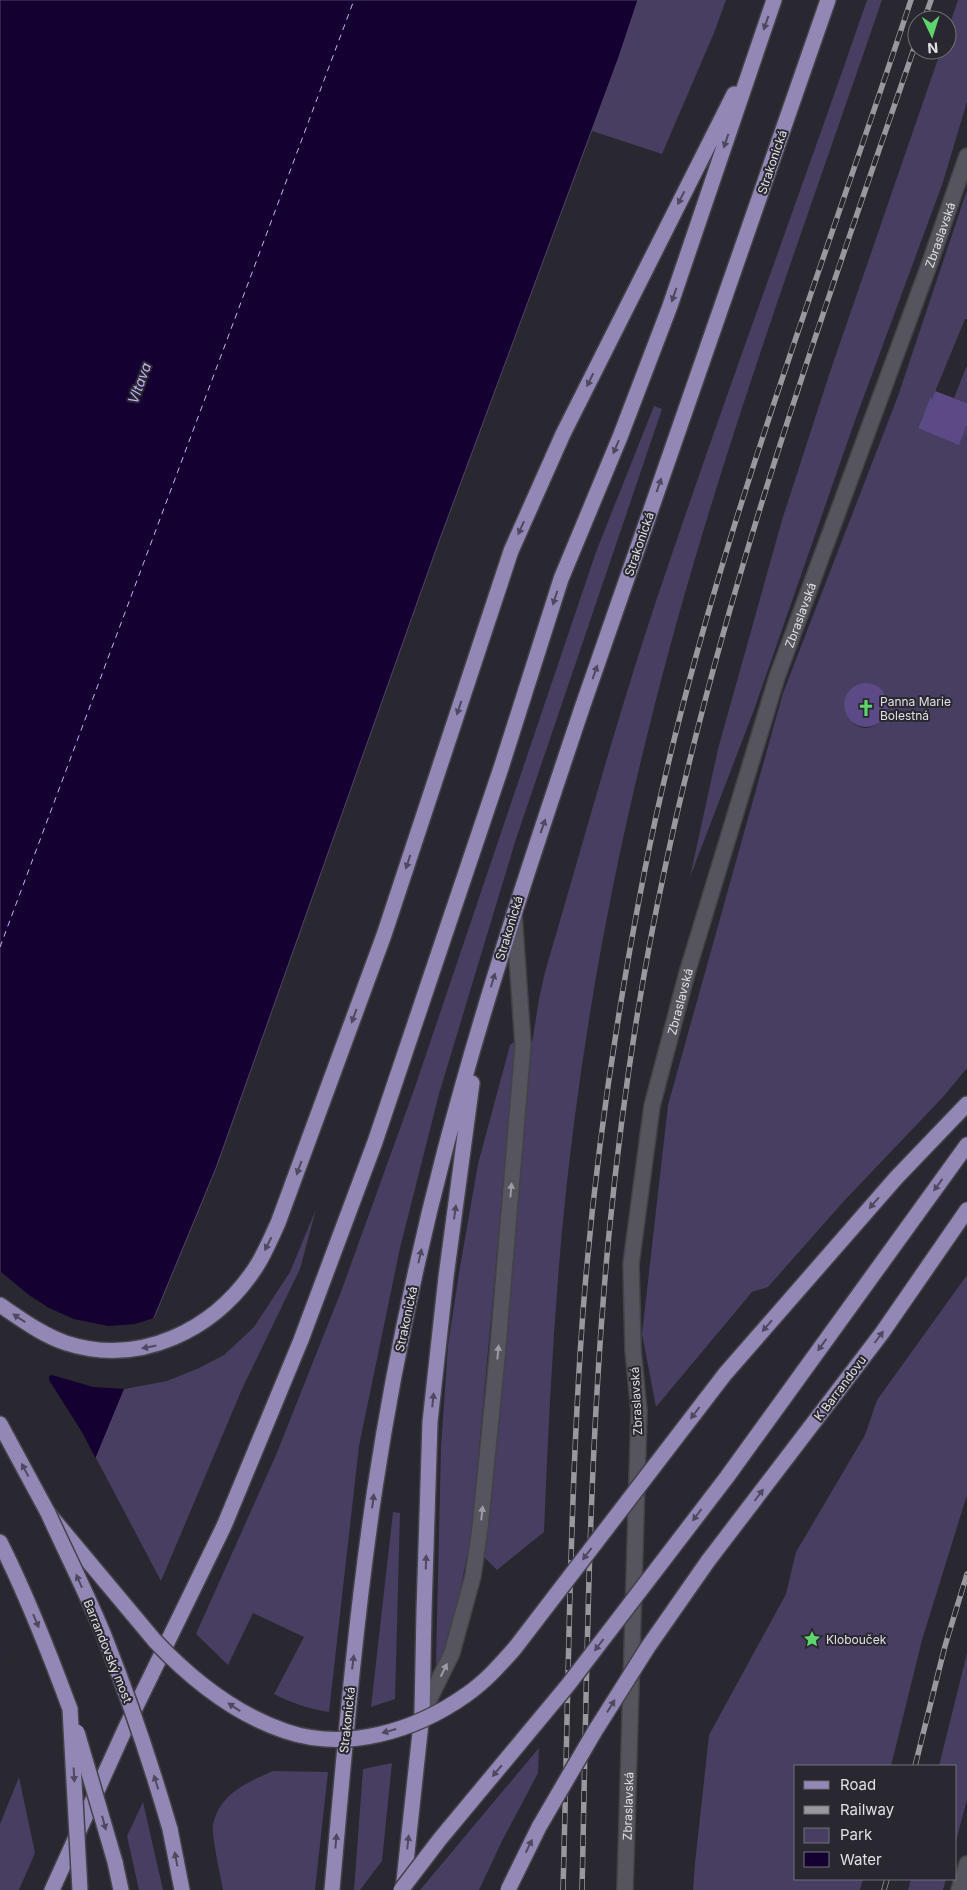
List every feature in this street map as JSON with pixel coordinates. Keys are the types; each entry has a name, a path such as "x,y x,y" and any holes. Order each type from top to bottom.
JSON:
{"main road":[{"path":"52,1890 126,1727 224,1526 301,1340 375,1142 501,768 561,580 620,436 670,306 774,0"},
{"name":"Strakonická","path":"332,1890 349,1698 374,1492 389,1402 444,1153 514,911 612,621 828,0"},
{"path":"0,1305 37,1330 65,1343 89,1349 113,1351 136,1349 158,1345 181,1336 201,1323 220,1308 256,1267 269,1244 287,1199 384,935 511,551 563,434 758,45"},
{"path":"402,1890 422,1714 430,1422 446,1277 479,1027"},
{"path":"48,1513 155,1641 175,1662 239,1710 264,1723 287,1732 336,1740 376,1735 407,1726 438,1713 467,1695 492,1673 515,1648 725,1374 896,1178 967,1104"},
{"path":"402,1890 440,1839 568,1685 727,1477 967,1145"},
{"name":"K Barrandovu","path":"508,1890 539,1827 595,1731 648,1648 708,1561 882,1333 967,1210"},
{"name":"Barrandovský most","path":"0,1424 48,1513 104,1636 124,1686 147,1751 170,1828 182,1890"},
{"path":"0,1542 17,1576 70,1709 95,1789 121,1890"},
{"path":"70,1709 80,1890"}],"street":[{"name":"Zbraslavská","path":"625,1890 639,1410 633,1350 631,1264 652,1106 687,972 778,677 928,268 967,156"},
{"path":"422,1714 452,1653 473,1576 480,1528 498,1348 523,1045 514,911"},
{"path":"959,1890 967,1864"}],"green space":[{"path":"638,0 726,0 714,33 662,154 592,131"},
{"path":"867,0 882,0 727,455 672,639 633,793 607,917 576,1105 562,1231 553,1344 544,1532 497,1570 484,1557 528,1069 545,972 639,652 706,455"},
{"path":"958,0 967,0 967,102 943,182 853,426 754,710 690,877 718,749 782,520 830,372 938,60 957,60 957,10 955,10"},
{"path":"967,190 967,319 965,319 932,399 930,399 918,427 959,444 967,425 967,1068 943,1097 844,1201 768,1287 752,1292 656,1407 642,1334 668,1105 783,693 898,396","holes":["867,684 880,688 886,696 888,705 885,715 879,723 870,727 860,727 850,720 844,708 846,697 850,692"]},
{"path":"967,365 967,403 954,398"},
{"path":"654,406 662,409 516,839 439,1094 400,1248 359,1446 329,1712 307,1707 274,1694 304,1637 253,1613 228,1665 196,1634 276,1455 342,1289 415,1087 596,552"},
{"path":"514,1042 516,1046 471,1536 457,1607 440,1668 436,1663 441,1447 448,1345 478,1164 510,1045"},
{"path":"316,1209 300,1269 242,1389 161,1581 96,1458 124,1389 167,1381 199,1368 224,1355 254,1327 290,1272"},
{"path":"967,1275 967,1495 922,1640 891,1765 794,1765 794,1880 863,1880 860,1890 693,1890 709,1735 786,1594 796,1552 865,1435 877,1400"},
{"path":"393,1512 400,1513 395,1699 371,1707"},
{"path":"967,1653 967,1800 957,1837 957,1765 939,1765"},
{"path":"539,1748 538,1773 502,1841 479,1890 420,1890"},
{"path":"392,1763 382,1861 360,1890 354,1890 363,1769"},
{"path":"273,1771 328,1772 315,1890 223,1890 213,1830 216,1814 228,1797 236,1790"},
{"path":"19,1777 35,1853 19,1890 0,1890 0,1824"},
{"path":"143,1802 163,1890 139,1890 127,1836"},
{"path":"911,1880 946,1880 943,1890 908,1890"}],"water":[{"name":"Vltava","path":"0,0 638,0 619,57 438,544 216,1168 96,1458 13,1640 0,1679"}],"pier":[{"path":"0,1271 29,1295 49,1308 74,1319 108,1326 135,1324 157,1317 127,1389 93,1387 52,1375 49,1376 49,1380 82,1432 97,1461 16,1641 0,1682"}],"building":[{"path":"935,391 967,403 967,425 959,445 918,428 930,398 932,399"},
{"name":"Panna Marie Bolestná","path":"866,683 878,687 884,693 888,705 884,717 878,723 866,727 854,723 848,717 844,705 848,693 854,687"}],"ferry route":[{"path":"0,947 354,0"}],"railway":[{"path":"563,1890 573,1489 584,1294 596,1174 622,993 644,874 669,762 697,652 729,542 800,324 911,0"},
{"path":"928,10 931,0"},
{"path":"582,1890 587,1644 602,1316 619,1142 647,959 689,762 746,554 812,347 910,60"},
{"path":"915,1765 945,1646 967,1574"},
{"path":"884,1890 887,1880"}],"place":[{"name":"Panna Marie Bolestná","path":"866,708"},
{"name":"Klobouček","path":"812,1639"}]}
